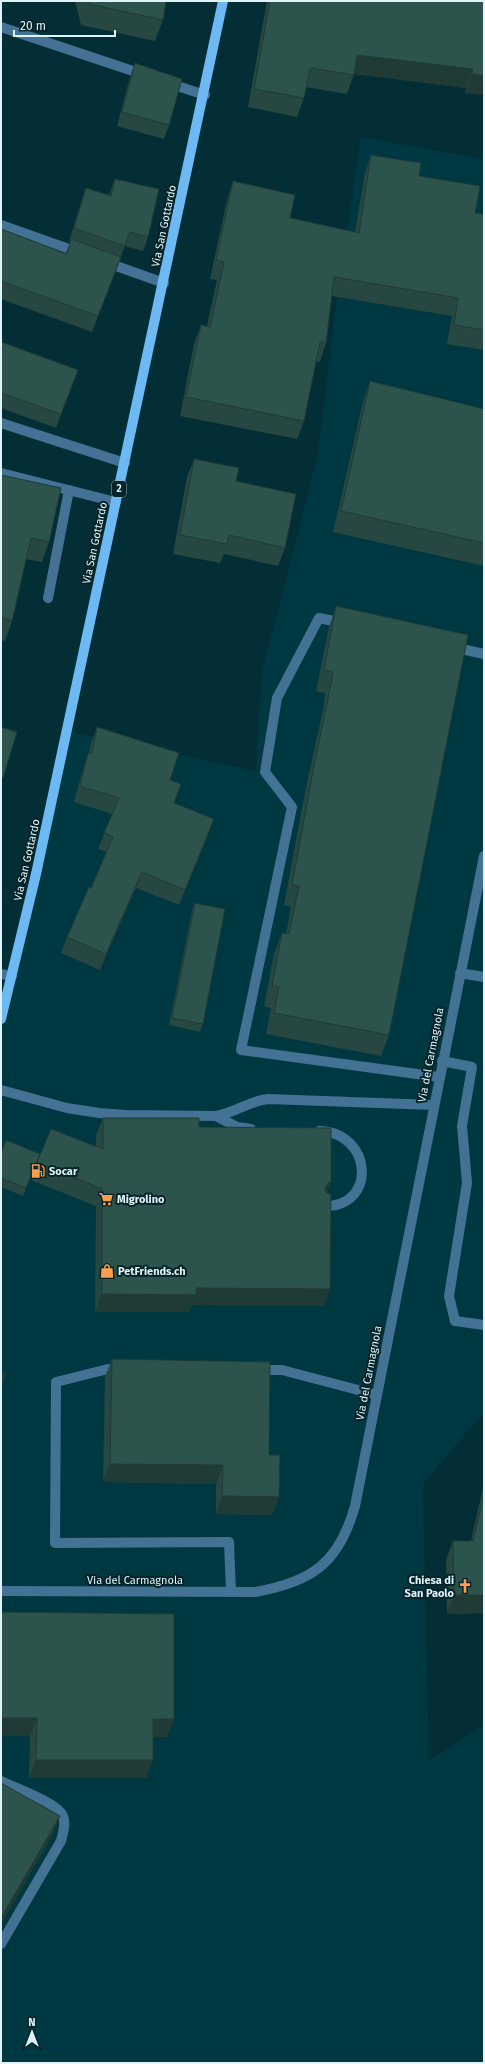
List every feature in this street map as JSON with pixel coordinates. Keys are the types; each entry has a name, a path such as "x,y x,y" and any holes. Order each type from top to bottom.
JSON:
{"main road":[{"name":"Via San Gottardo","path":"1,1019 36,874 205,95 223,1"}],"street":[{"path":"1,27 205,95"},
{"path":"1,225 164,283"},
{"path":"1,423 124,463"},
{"path":"1,473 116,502"},
{"path":"48,598 69,490"},
{"path":"356,626 319,618 277,698 265,772 292,807 241,1050 439,1076"},
{"path":"446,646 484,654"},
{"name":"Via del Carmagnola","path":"1,1591 256,1592 279,1588 299,1581 316,1570 330,1557 342,1542 350,1525 355,1506 439,1076 484,856"},
{"path":"460,973 484,977"},
{"path":"1,974 12,976"},
{"path":"442,1061 472,1067 462,1126 467,1183 449,1296 455,1321 484,1325"},
{"path":"1,1090 67,1108 126,1115 216,1116 226,1114 254,1101 268,1099 434,1105"},
{"path":"216,1116 238,1127 262,1129"},
{"path":"306,1130 329,1131 342,1136 352,1144 358,1152 361,1163 360,1183 355,1194 348,1201 339,1205 325,1206"},
{"path":"132,1369 108,1369 56,1382 55,1543 229,1542 231,1592"},
{"path":"242,1370 282,1370 377,1395"},
{"path":"1,1781 57,1807 63,1816 64,1827 61,1841 1,1944"}],"shaded area":[{"path":"361,137 484,159 484,1412 423,1484 429,1760 484,1725 484,2063 1,2063 1,1019 67,731 256,771 262,672 318,454 337,297"}],"building":[{"path":"88,1 166,1 163,20 89,4"},
{"path":"270,1 484,1 484,76 472,74 473,69 357,55 354,75 310,68 304,98 254,89"},
{"path":"135,63 182,79 169,125 122,112"},
{"path":"371,155 421,163 419,176 480,186 475,213 484,214 484,330 454,325 458,298 334,277 326,343 320,342 304,421 186,397 201,325 210,327 224,262 216,260 233,181 295,195 290,218 359,233"},
{"path":"115,179 159,189 148,237 130,232 125,246 74,228 86,188 111,196"},
{"path":"1,229 67,254 71,239 121,257 98,316 1,281"},
{"path":"1,342 78,370 61,414 1,393"},
{"path":"370,381 484,409 484,543 341,511"},
{"path":"194,459 239,468 236,481 296,494 285,548 229,535 227,544 180,535"},
{"path":"1,475 61,488 49,542 31,538 12,621 1,618"},
{"path":"336,606 468,635 389,1035 274,1013 279,987 272,986 282,933 289,934 299,886 292,885 333,672 324,670"},
{"path":"1,727 17,732 3,778 1,777"},
{"path":"97,727 179,753 170,780 181,784 174,803 214,819 185,890 142,872 106,954 67,937 89,887 91,888 113,837 104,833 119,798 80,786 88,753 92,754"},
{"path":"195,903 225,909 203,1024 172,1018"},
{"path":"103,1118 199,1118 199,1127 331,1128 331,1182 328,1183 325,1188 326,1192 331,1195 330,1289 196,1288 196,1295 102,1294 102,1189 37,1162 51,1129 103,1149"},
{"path":"6,1140 40,1154 26,1188 1,1178 1,1152"},
{"path":"112,1359 270,1362 269,1455 280,1455 279,1497 222,1496 223,1465 110,1464"},
{"path":"484,1493 484,1595 454,1595 453,1541 473,1541"},
{"path":"1,1612 174,1614 174,1719 153,1719 153,1760 36,1760 37,1718 1,1718"},
{"path":"1,1783 60,1816 1,1918"}],"place":[{"name":"Socar","path":"38,1171"},
{"name":"Migrolino","path":"106,1199"},
{"name":"PetFriends.ch","path":"107,1271"},
{"name":"Chiesa di San Paolo","path":"465,1586"}]}
